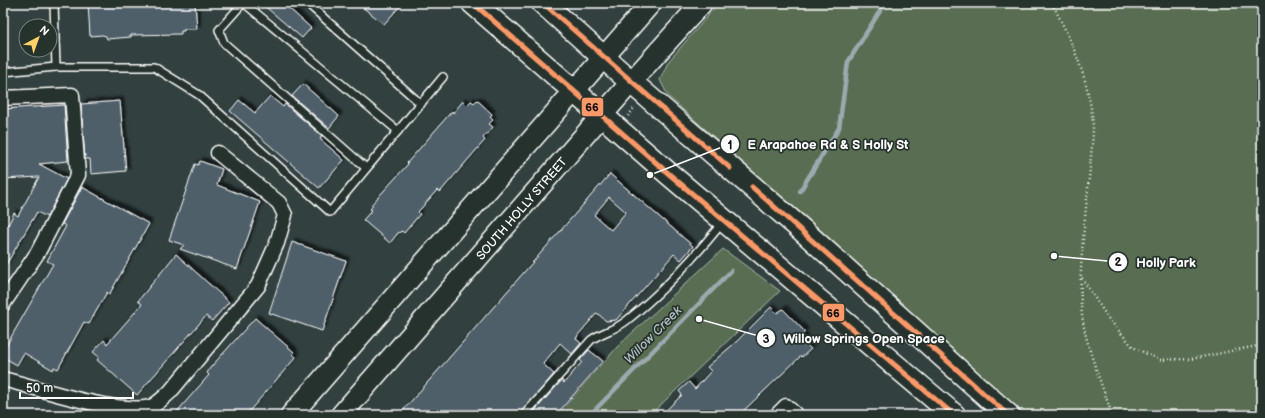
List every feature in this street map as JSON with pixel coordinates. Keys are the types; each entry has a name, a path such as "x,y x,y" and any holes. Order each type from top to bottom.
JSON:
{"main road":[{"path":"473,3 602,116 954,415"},
{"path":"543,3 631,82 801,229 1008,415"},
{"path":"291,415 651,3"},
{"name":"SOUTH HOLLY STREET","path":"341,415 631,82 702,3"}],"street":[{"path":"3,98 72,95 78,175 38,252 3,304"},
{"path":"3,379 107,406 138,409 152,406 170,392 258,286 277,243 285,215 279,203 218,153"},
{"path":"777,415 786,406 796,415"}],"lane":[{"path":"54,3 56,67"},
{"path":"366,168 224,43 218,30 243,3 398,131"},
{"path":"306,3 421,104"},
{"path":"3,72 56,67 154,67 199,95 330,212 443,77"},
{"path":"524,415 591,340 621,325 672,282 725,221"}],"path":[{"path":"1052,3 1072,43 1082,69 1089,98 1093,127 1081,305 1086,333 1112,415"},
{"path":"1082,277 1108,318 1133,347 1160,360 1191,359 1262,345"}],"green space":[{"path":"719,3 1262,3 1262,415 1024,415 668,96 660,80 668,62"},
{"path":"723,249 780,291 650,415 558,415 618,346"}],"building":[{"path":"88,3 195,3 197,29 184,29 184,31 181,31 181,34 131,35 131,37 107,39 106,36 102,35 90,36"},
{"path":"261,3 283,3 311,28 302,38"},
{"path":"357,3 403,3 384,24"},
{"path":"303,84 339,116 329,128 292,96"},
{"path":"270,96 283,107 285,104 322,136 320,139 344,160 319,188 230,111 239,100 255,113"},
{"path":"477,100 492,114 490,117 493,120 489,124 493,127 483,138 485,140 440,192 437,190 418,212 420,214 404,233 402,231 398,233 390,243 363,220 372,210 370,209 373,206 371,205 408,164 407,163 452,111 453,113 463,101 467,105 471,101 474,103"},
{"path":"120,101 126,171 91,174 90,159 85,159 81,104"},
{"path":"64,105 68,161 39,164 67,179 47,217 37,212 3,270 3,223 8,225 14,213 18,216 39,177 3,179 3,109"},
{"path":"200,161 222,169 217,185 260,202 237,269 180,249 184,245 169,240 195,164 198,165"},
{"path":"610,174 693,246 681,260 674,254 616,320 606,321 597,313 578,335 576,339 581,343 572,354 560,343 543,364 554,374 519,415 399,415","holes":["609,197 626,212 611,230 594,215"]},
{"path":"82,187 149,224 109,295 107,292 89,324 84,322 58,369 54,367 53,370 24,353 17,365 3,357 3,351 53,264 47,261 66,226 62,224"},
{"path":"292,242 346,261 322,331 269,313"},
{"path":"176,254 229,302 212,321 206,316 137,395 97,360 99,357 93,352 104,340 107,344 142,304 138,301"},
{"path":"771,307 777,313 783,309 805,332 802,335 807,341 805,343 811,349 802,357 801,356 739,415 661,415 682,395 679,391 689,382 695,389 711,371 707,367 736,342"},
{"path":"255,318 294,352 293,354 296,357 246,415 174,415 209,375 207,373 210,368"},
{"path":"589,350 603,361 556,415 531,415 562,380 564,383 582,362 580,360"}],"waterway":[{"name":"Willow Creek","path":"800,191 839,128 848,62 885,3"},
{"name":"Willow Creek","path":"590,415 731,271"}],"transit line":[{"name":"66","path":"473,3 669,174 954,415"},
{"name":"66","path":"543,3 730,168"},
{"name":"66","path":"752,187 1008,415"}],"place":[{"name":"E Arapahoe Rd & S Holly St","path":"650,175"},
{"name":"Holly Park","path":"1054,256"},
{"name":"Willow Springs Open Space","path":"699,319"}]}
